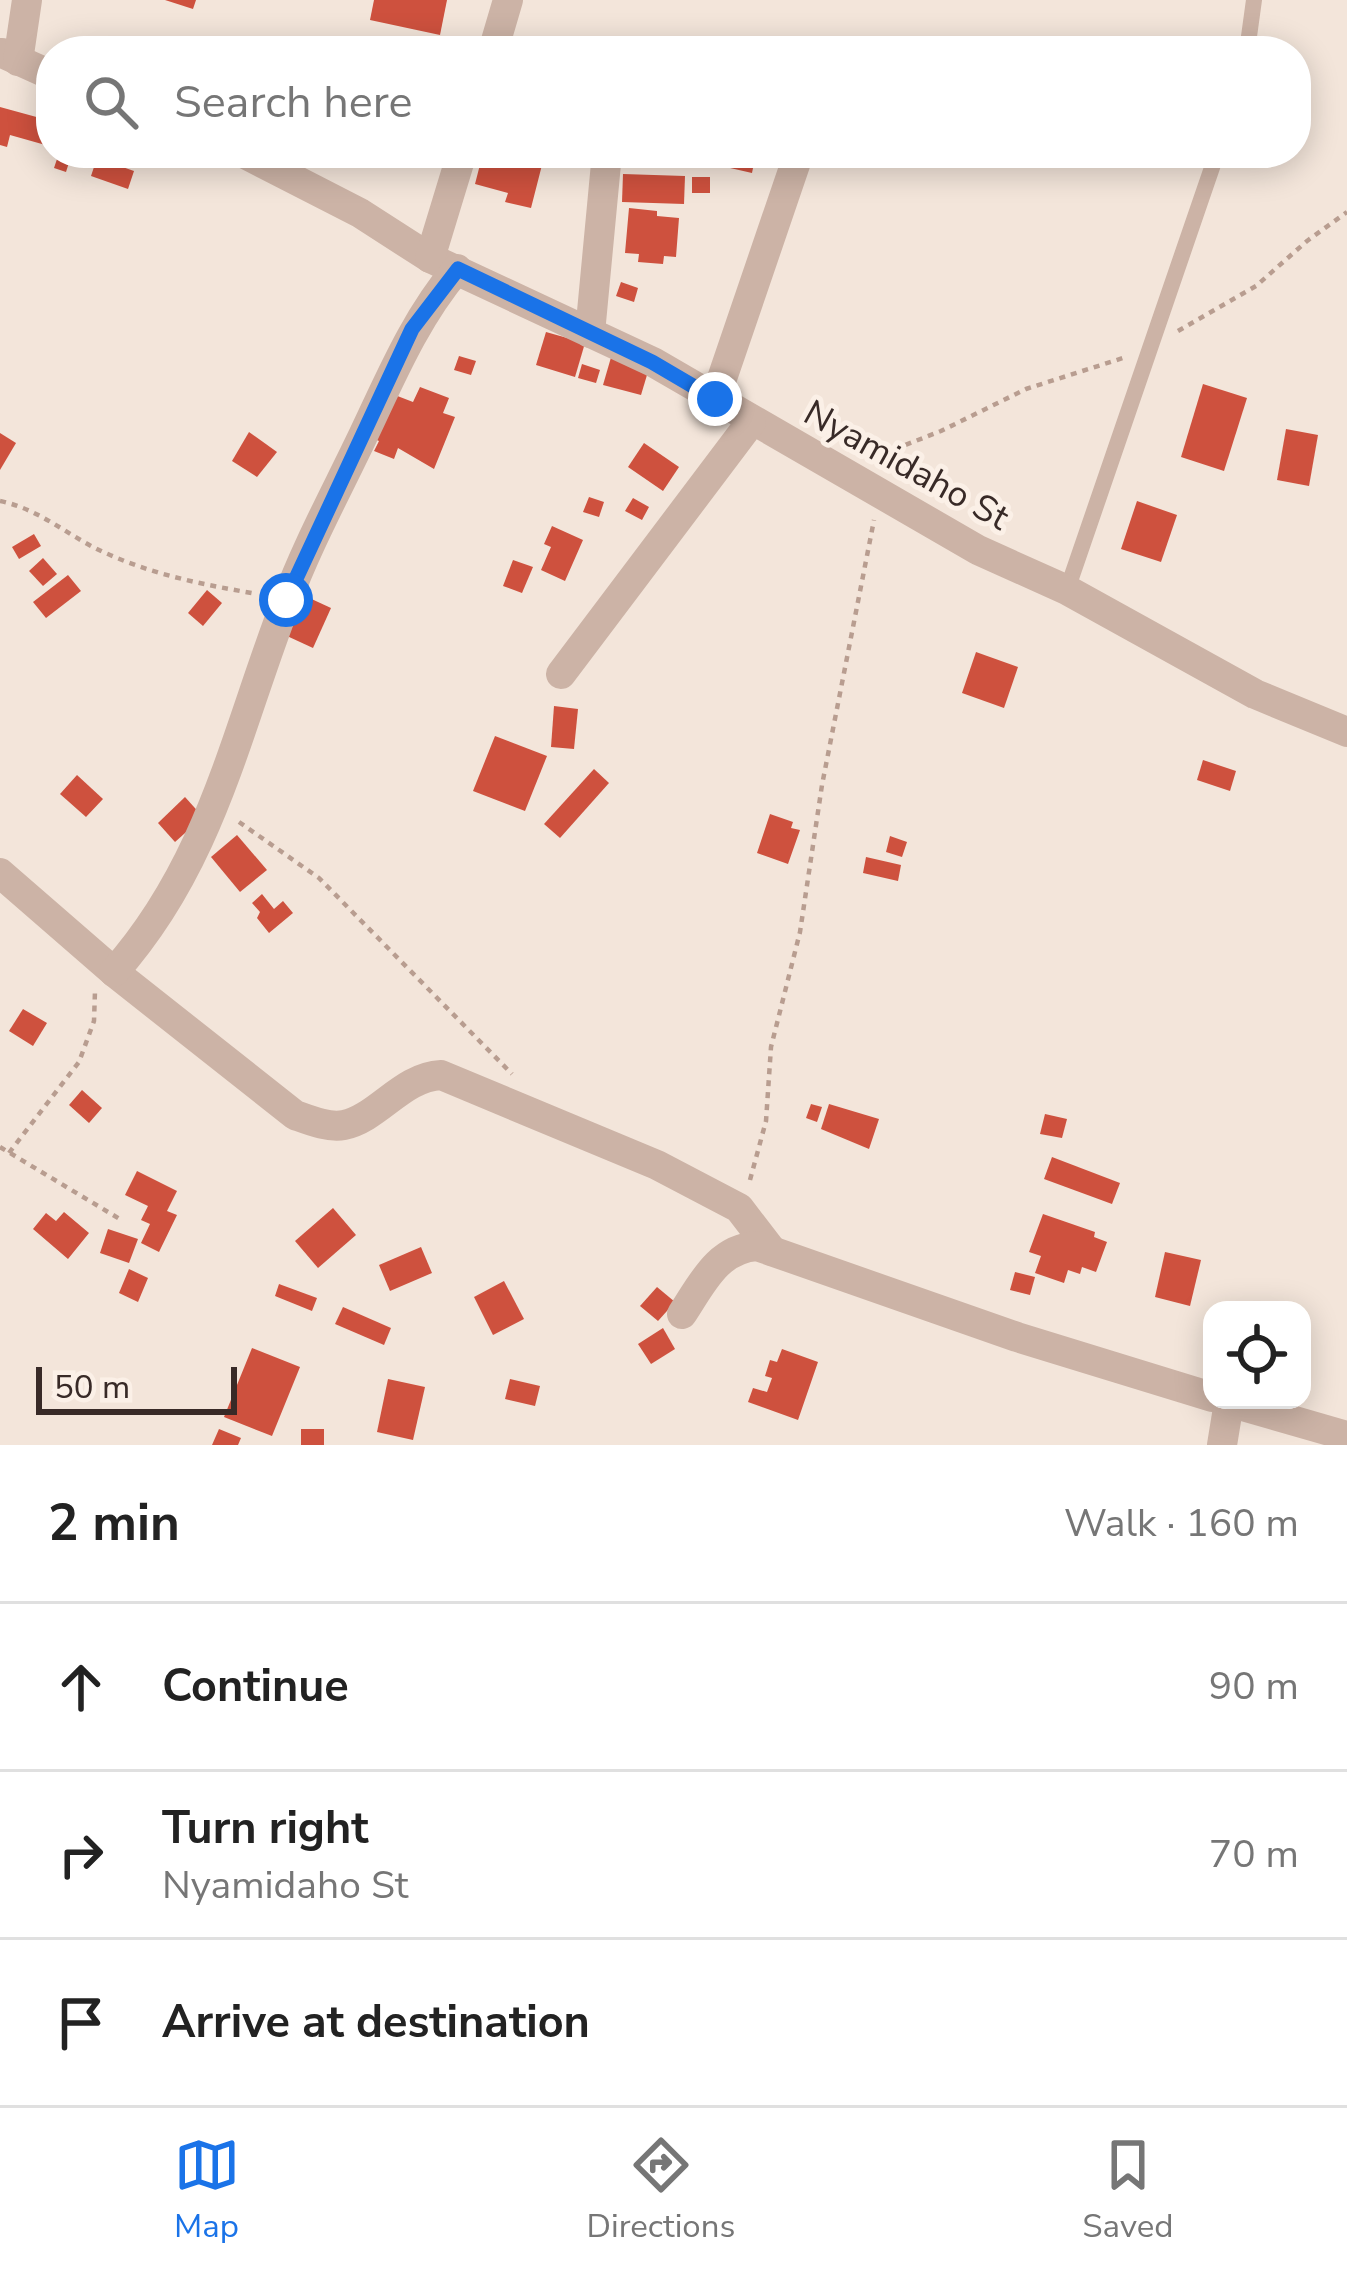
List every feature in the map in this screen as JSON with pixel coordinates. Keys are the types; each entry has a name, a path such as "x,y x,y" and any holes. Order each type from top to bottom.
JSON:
{"street":[{"path":"9,57 27,0"},
{"path":"497,36 508,0"},
{"name":"Nyamidaho St","path":"272,168 444,263 652,362 978,550 1067,590 1255,694 1347,733"},
{"path":"108,967 144,938 175,893 215,805 286,600 444,263 460,168"},
{"path":"590,333 606,168"},
{"path":"715,399 794,168"},
{"path":"561,674 751,422"},
{"path":"0,873 108,967 295,1115 344,1125 424,1076 441,1075 657,1165 739,1208 772,1251"},
{"path":"682,1313 712,1268 729,1252 757,1246 1016,1337 1203,1394"},
{"path":"1221,1409 1222,1445"},
{"path":"1252,1409 1347,1436"}],"lane":[{"path":"1249,36 1254,0"},
{"path":"1067,590 1212,168"}],"path":[{"path":"832,467 941,431 1026,389 1177,332 1256,286 1347,212"},
{"path":"739,1208 766,1121 771,1047 800,932 822,785 881,491"},
{"path":"0,501 47,517 105,553 140,566 199,586 286,600"},
{"path":"215,805 319,878 518,1080"},
{"path":"10,1153 80,1062 94,1022 94,995 108,967"},
{"path":"0,1147 123,1221"}],"building":[{"path":"165,0 196,0 193,9"},
{"path":"374,0 447,0 440,35 370,20"},
{"path":"0,107 36,117 36,142 10,135 7,147 0,145"},
{"path":"94,168 134,171 128,189 91,176"},
{"path":"479,168 541,168 531,208 505,202 508,193 475,184"},
{"path":"623,174 685,176 684,204 622,202"},
{"path":"692,177 710,177 710,193 692,193"},
{"path":"629,208 679,218 676,257 664,256 663,264 638,262 639,254 625,253"},
{"path":"621,282 638,288 634,302 616,296"},
{"path":"546,332 585,343 575,377 536,365"},
{"path":"612,354 650,365 641,395 603,385"},
{"path":"459,356 476,361 471,375 454,370"},
{"path":"582,364 600,370 596,383 578,378"},
{"path":"1203,384 1247,398 1224,471 1181,457"},
{"path":"420,387 449,398 443,413 455,417 434,469 398,448 394,459 374,451 379,441 370,437 387,392 413,402"},
{"path":"1286,429 1318,435 1309,486 1277,480"},
{"path":"249,432 277,452 257,477 232,461"},
{"path":"0,433 16,443 0,470"},
{"path":"644,443 679,467 663,491 628,467"},
{"path":"589,497 604,502 599,517 583,512"},
{"path":"633,498 649,507 642,520 625,511"},
{"path":"1137,501 1177,515 1161,562 1121,549"},
{"path":"552,526 583,540 565,581 541,570 551,547 544,544"},
{"path":"34,534 41,546 19,559 12,547"},
{"path":"43,558 57,574 43,586 29,571"},
{"path":"513,560 533,567 522,593 503,586"},
{"path":"68,575 81,591 46,618 33,602"},
{"path":"207,590 222,603 203,626 188,613"},
{"path":"305,596 331,608 313,648 287,636"},
{"path":"976,652 1018,667 1004,708 962,693"},
{"path":"554,706 578,709 574,749 551,747"},
{"path":"495,736 547,756 525,811 473,791"},
{"path":"1203,760 1236,771 1230,791 1197,780"},
{"path":"594,769 609,783 560,838 544,824"},
{"path":"77,775 103,799 86,817 60,794"},
{"path":"185,797 203,817 175,842 158,823"},
{"path":"770,814 793,822 791,828 800,830 788,864 757,853"},
{"path":"237,835 267,870 240,892 211,857"},
{"path":"890,836 907,842 902,857 886,852"},
{"path":"866,857 901,865 898,881 863,873"},
{"path":"262,894 274,909 283,901 293,913 269,933 252,903"},
{"path":"23,1009 47,1023 33,1046 9,1031"},
{"path":"82,1090 102,1108 89,1123 69,1105"},
{"path":"811,1104 822,1107 817,1122 806,1118"},
{"path":"829,1104 879,1119 869,1149 821,1129"},
{"path":"1045,1114 1067,1119 1062,1138 1040,1134"},
{"path":"1052,1157 1120,1183 1112,1204 1044,1179"},
{"path":"137,1171 177,1191 167,1211 177,1215 159,1252 141,1243 150,1224 141,1220 148,1206 125,1195"},
{"path":"333,1208 356,1235 318,1268 295,1241"},
{"path":"64,1212 89,1233 68,1259 33,1229 46,1213 56,1221"},
{"path":"1043,1214 1095,1232 1094,1237 1107,1242 1096,1272 1082,1267 1080,1274 1068,1270 1064,1283 1035,1273 1041,1256 1029,1252"},
{"path":"108,1229 138,1239 129,1263 100,1253"},
{"path":"421,1247 432,1273 390,1291 379,1265"},
{"path":"1165,1252 1201,1260 1190,1306 1155,1297"},
{"path":"129,1269 148,1278 138,1302 119,1293"},
{"path":"1015,1272 1035,1277 1030,1295 1010,1290"},
{"path":"504,1281 524,1319 493,1335 474,1297"},
{"path":"279,1284 317,1298 312,1311 275,1296"},
{"path":"657,1287 675,1302 658,1321 640,1306"},
{"path":"343,1307 391,1328 384,1345 335,1324"},
{"path":"663,1328 675,1349 651,1364 638,1344"},
{"path":"252,1348 300,1367 272,1436 224,1417"},
{"path":"782,1349 818,1362 798,1420 748,1402 753,1388 767,1392 772,1378 765,1376 770,1360 777,1362"},
{"path":"388,1379 425,1387 413,1440 377,1432"},
{"path":"510,1379 540,1386 535,1406 505,1399"},
{"path":"219,1429 241,1438 238,1445 212,1445"},
{"path":"301,1429 324,1429 324,1445 301,1445"}],"route":[{"path":"286,600 412,329 458,269 652,362 715,399"}]}
